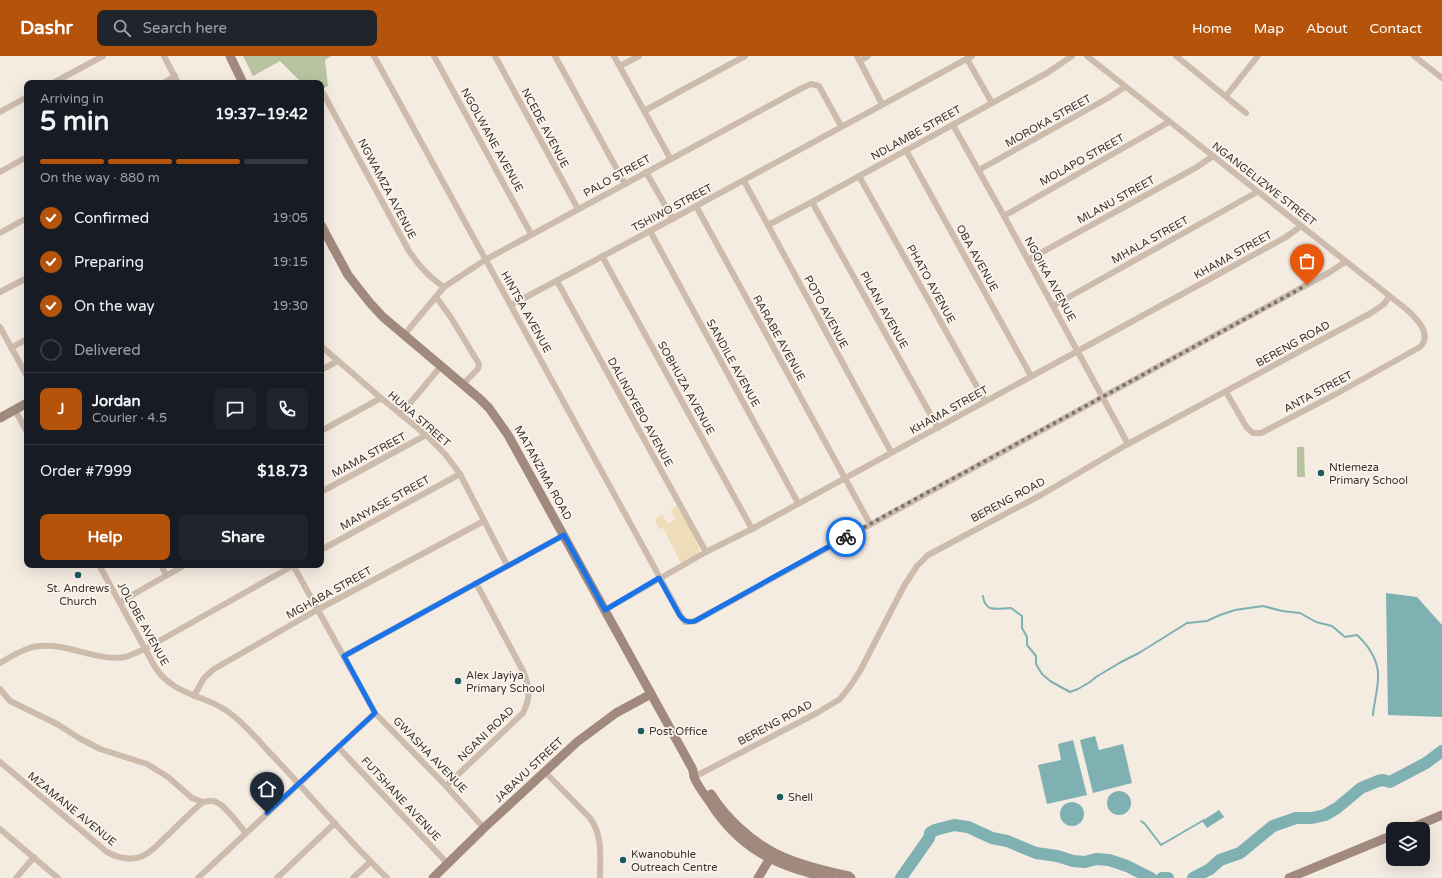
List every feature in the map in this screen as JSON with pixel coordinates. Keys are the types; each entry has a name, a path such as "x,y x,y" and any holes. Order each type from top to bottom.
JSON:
{"street":[{"path":"59,80 103,56"},
{"path":"164,56 177,80"},
{"path":"230,56 242,80"},
{"name":"HINTSA AVENUE","path":"374,56 659,578 683,620 688,622 692,622 1330,272 1345,262"},
{"name":"NGOLWANE AVENUE","path":"434,56 532,234"},
{"name":"NCEDE AVENUE","path":"495,56 578,209"},
{"path":"554,56 625,184"},
{"path":"614,56 670,158"},
{"path":"620,66 639,56"},
{"path":"644,111 745,56"},
{"path":"868,56 858,58 882,104"},
{"name":"NDLAMBE STREET","path":"768,225 1056,68 1072,56"},
{"name":"NGANGELIZWE STREET","path":"1087,56 1256,192 1414,316 1424,331"},
{"path":"1226,96 1258,56"},
{"path":"1414,56 1442,78"},
{"path":"970,57 992,103"},
{"name":"TSHIWO STREET","path":"511,305 650,232 841,126 970,57"},
{"path":"1179,57 1246,113"},
{"path":"168,80 175,76"},
{"name":"PALO STREET","path":"404,335 444,287 485,260 670,158 802,88 812,84 819,86 841,126"},
{"name":"MOROKA STREET","path":"979,170 1125,87"},
{"name":"NGWAMZA AVENUE","path":"324,95 409,251 424,271 444,287"},
{"path":"0,112 24,99"},
{"name":"MOLAPO STREET","path":"1004,216 1169,122"},
{"name":"NGQIKA AVENUE","path":"953,125 1128,444"},
{"name":"OBA AVENUE","path":"906,150 1031,376"},
{"name":"MLANU STREET","path":"1028,260 1197,167 1213,156"},
{"path":"0,172 24,159"},
{"path":"646,172 673,219"},
{"name":"PHATO AVENUE","path":"859,176 985,401"},
{"name":"POTO AVENUE","path":"744,181 891,452"},
{"name":"MHALA STREET","path":"1053,306 1256,192"},
{"name":"PILANI AVENUE","path":"812,202 938,428"},
{"name":"RARABE AVENUE","path":"696,206 844,479 870,524"},
{"path":"0,233 24,220"},
{"name":"KHAMA STREET","path":"605,610 706,552 752,529 1279,241 1301,226"},
{"name":"SANDILE AVENUE","path":"650,232 798,503"},
{"name":"MATANZIMA ROAD","path":"325,240 359,289 383,317 480,399 499,422 564,535 717,813 727,826 753,848 798,870 830,878"},
{"name":"SOBHUZA AVENUE","path":"602,256 752,529"},
{"path":"0,292 24,280"},
{"name":"DALINDYEBO AVENUE","path":"557,281 706,552"},
{"path":"436,297 479,364 478,369 463,384"},
{"name":"BERENG ROAD","path":"696,775 817,713 840,699 851,686 860,671 904,586 917,566 928,555 1041,495 1128,444 1371,313 1384,304 1390,297"},
{"path":"0,327 24,371"},
{"name":"ANTA STREET","path":"1226,392 1247,428 1253,433 1261,433 1336,394 1420,347 1424,339 1424,331"},
{"path":"11,348 24,341"},
{"name":"HUNA STREET","path":"324,349 426,435 445,454 460,474 507,565"},
{"path":"324,368 338,361"},
{"path":"401,414 442,366"},
{"path":"324,429 381,398"},
{"path":"0,418 24,405"},
{"path":"15,410 24,426"},
{"name":"MAMA STREET","path":"324,490 426,435"},
{"name":"MANYASE STREET","path":"324,548 460,474"},
{"name":"MGHABA STREET","path":"194,696 204,678 214,669 317,610 484,521"},
{"path":"344,656 564,535"},
{"name":"JOLOBE AVENUE","path":"101,568 154,667 163,678 172,685 221,707 235,717 299,783 370,862 387,878"},
{"path":"162,568 166,575"},
{"path":"120,602 179,568"},
{"path":"0,663 26,650 40,646 57,646 117,657 129,656 145,649 288,568"},
{"name":"GWASHA AVENUE","path":"295,568 375,713 446,786 484,828"},
{"name":"NGANI ROAD","path":"446,786 523,713 529,696 527,679 476,583"},
{"path":"0,689 10,701 57,724 100,749 147,764 168,777 192,798 203,802 216,802 222,806 246,832"},
{"name":"JABAVU STREET","path":"434,878 484,828 577,742 601,723 628,705 652,694"},
{"path":"198,878 375,713"},
{"name":"FUTSHANE AVENUE","path":"339,748 448,864"},
{"name":"MZAMANE AVENUE","path":"0,762 107,852 121,858 136,858 144,856 203,802"},
{"path":"544,771 595,825 599,840 600,878"},
{"path":"1426,822 1442,815"},
{"path":"277,878 335,823"},
{"path":"0,829 58,878"},
{"path":"1289,878 1386,839"},
{"path":"758,878 771,856"},
{"name":"MATANZIMA ROAD","path":"771,856 849,876 851,878"},
{"path":"16,878 34,857"},
{"path":"353,878 370,862"}],"green space":[{"path":"243,56 331,56 325,60 328,86 324,88 324,80 299,80 280,61 253,76"},
{"path":"1297,447 1304,447 1305,477 1297,477"}],"sand":[{"path":"677,506 695,537 699,550 699,554 682,565 663,528 659,529 655,519 662,515 668,523 675,520 671,510"}],"water":[{"path":"1386,593 1417,597 1442,625 1442,717 1388,715"},
{"path":"1095,736 1099,750 1123,744 1132,783 1093,793 1080,740"},
{"path":"1073,740 1087,795 1047,804 1038,765 1061,760 1058,744"},
{"path":"1119,791 1128,794 1131,803 1128,812 1119,815 1110,812 1107,803 1110,794"},
{"path":"1072,802 1081,805 1084,814 1081,823 1072,826 1063,823 1060,814 1063,805"},
{"path":"1219,810 1224,817 1207,828 1202,821"}],"waterway":[{"path":"983,596 984,602 990,608 1011,608 1022,616 1022,628 1027,637 1027,645 1036,656 1036,664 1042,674 1050,681 1070,692 1090,682 1187,623 1207,621 1235,610 1263,606 1282,611 1300,613 1316,622 1332,626 1345,637 1357,635 1369,648 1375,659 1378,671 1373,715"},
{"path":"1193,878 1210,869 1220,860 1240,853 1273,826 1296,818 1312,818 1325,815 1337,808 1361,788 1378,781 1383,780 1390,782 1426,763 1442,751"},
{"path":"1141,821 1161,845 1204,820"},
{"path":"901,878 929,838 930,833 935,830 954,825 968,827 992,838 1007,841 1036,853 1057,856 1073,861 1085,862 1096,859 1109,860 1127,866 1151,878"},
{"path":"1162,878 1168,878"}],"way so far":[{"path":"846,537 1307,285"}],"place":[{"name":"Ntlemeza Primary School","path":"1321,473"},
{"name":"St. Andrews Church","path":"78,575"},
{"name":"Alex Jayiya Primary School","path":"458,681"},
{"name":"Post Office","path":"641,731"},
{"name":"Shell","path":"780,797"},
{"name":"Kwanobuhle Outreach Centre","path":"623,860"}],"route":[{"path":"267,813 339,748 375,713 364,696 344,656 564,535 605,610 659,578 680,616 685,622 695,621 846,537"}]}
